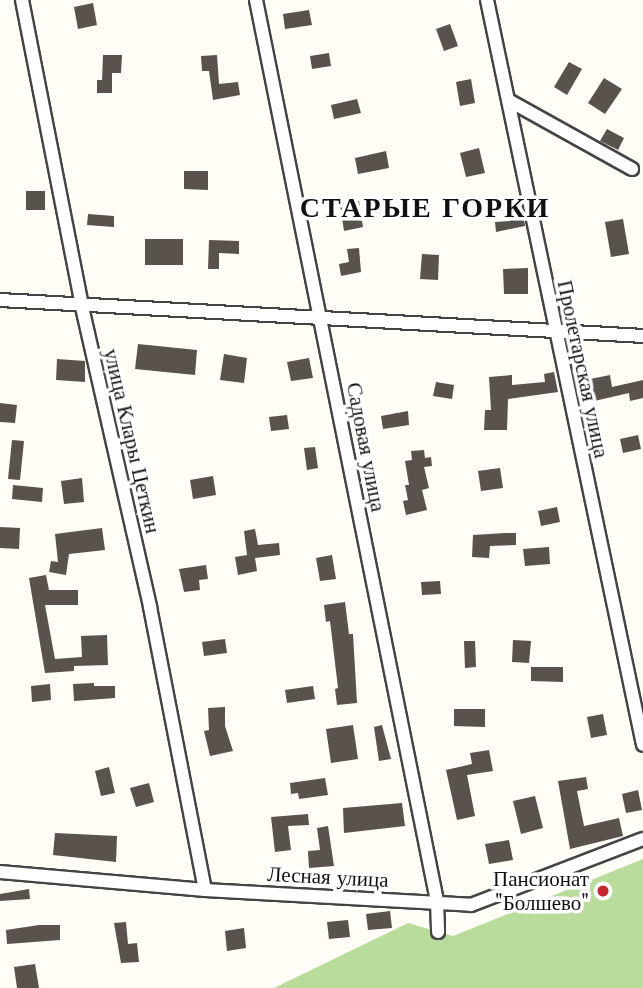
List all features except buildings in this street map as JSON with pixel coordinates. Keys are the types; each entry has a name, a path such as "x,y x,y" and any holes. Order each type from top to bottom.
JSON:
{"street":[{"name":"улица Клары Цеткин","path":"22,0 82,307 150,607 205,890"},
{"name":"Садовая улица","path":"256,0 437,901 438,932"},
{"name":"Пролетарская улица","path":"487,0 643,744"},
{"path":"508,100 632,169"},
{"path":"0,300 82,307 643,336"},
{"name":"Лесная улица","path":"0,872 205,890 471,905 643,839"}],"green space":[{"name":"Пансионат \"Болшево\"","path":"643,859 643,988 274,988 408,923 453,936"}],"place":[{"name":"Пансионат \"Болшево\"","path":"603,891"}],"district":[{"name":"СТАРЫЕ ГОРКИ","path":"425,208"}]}
